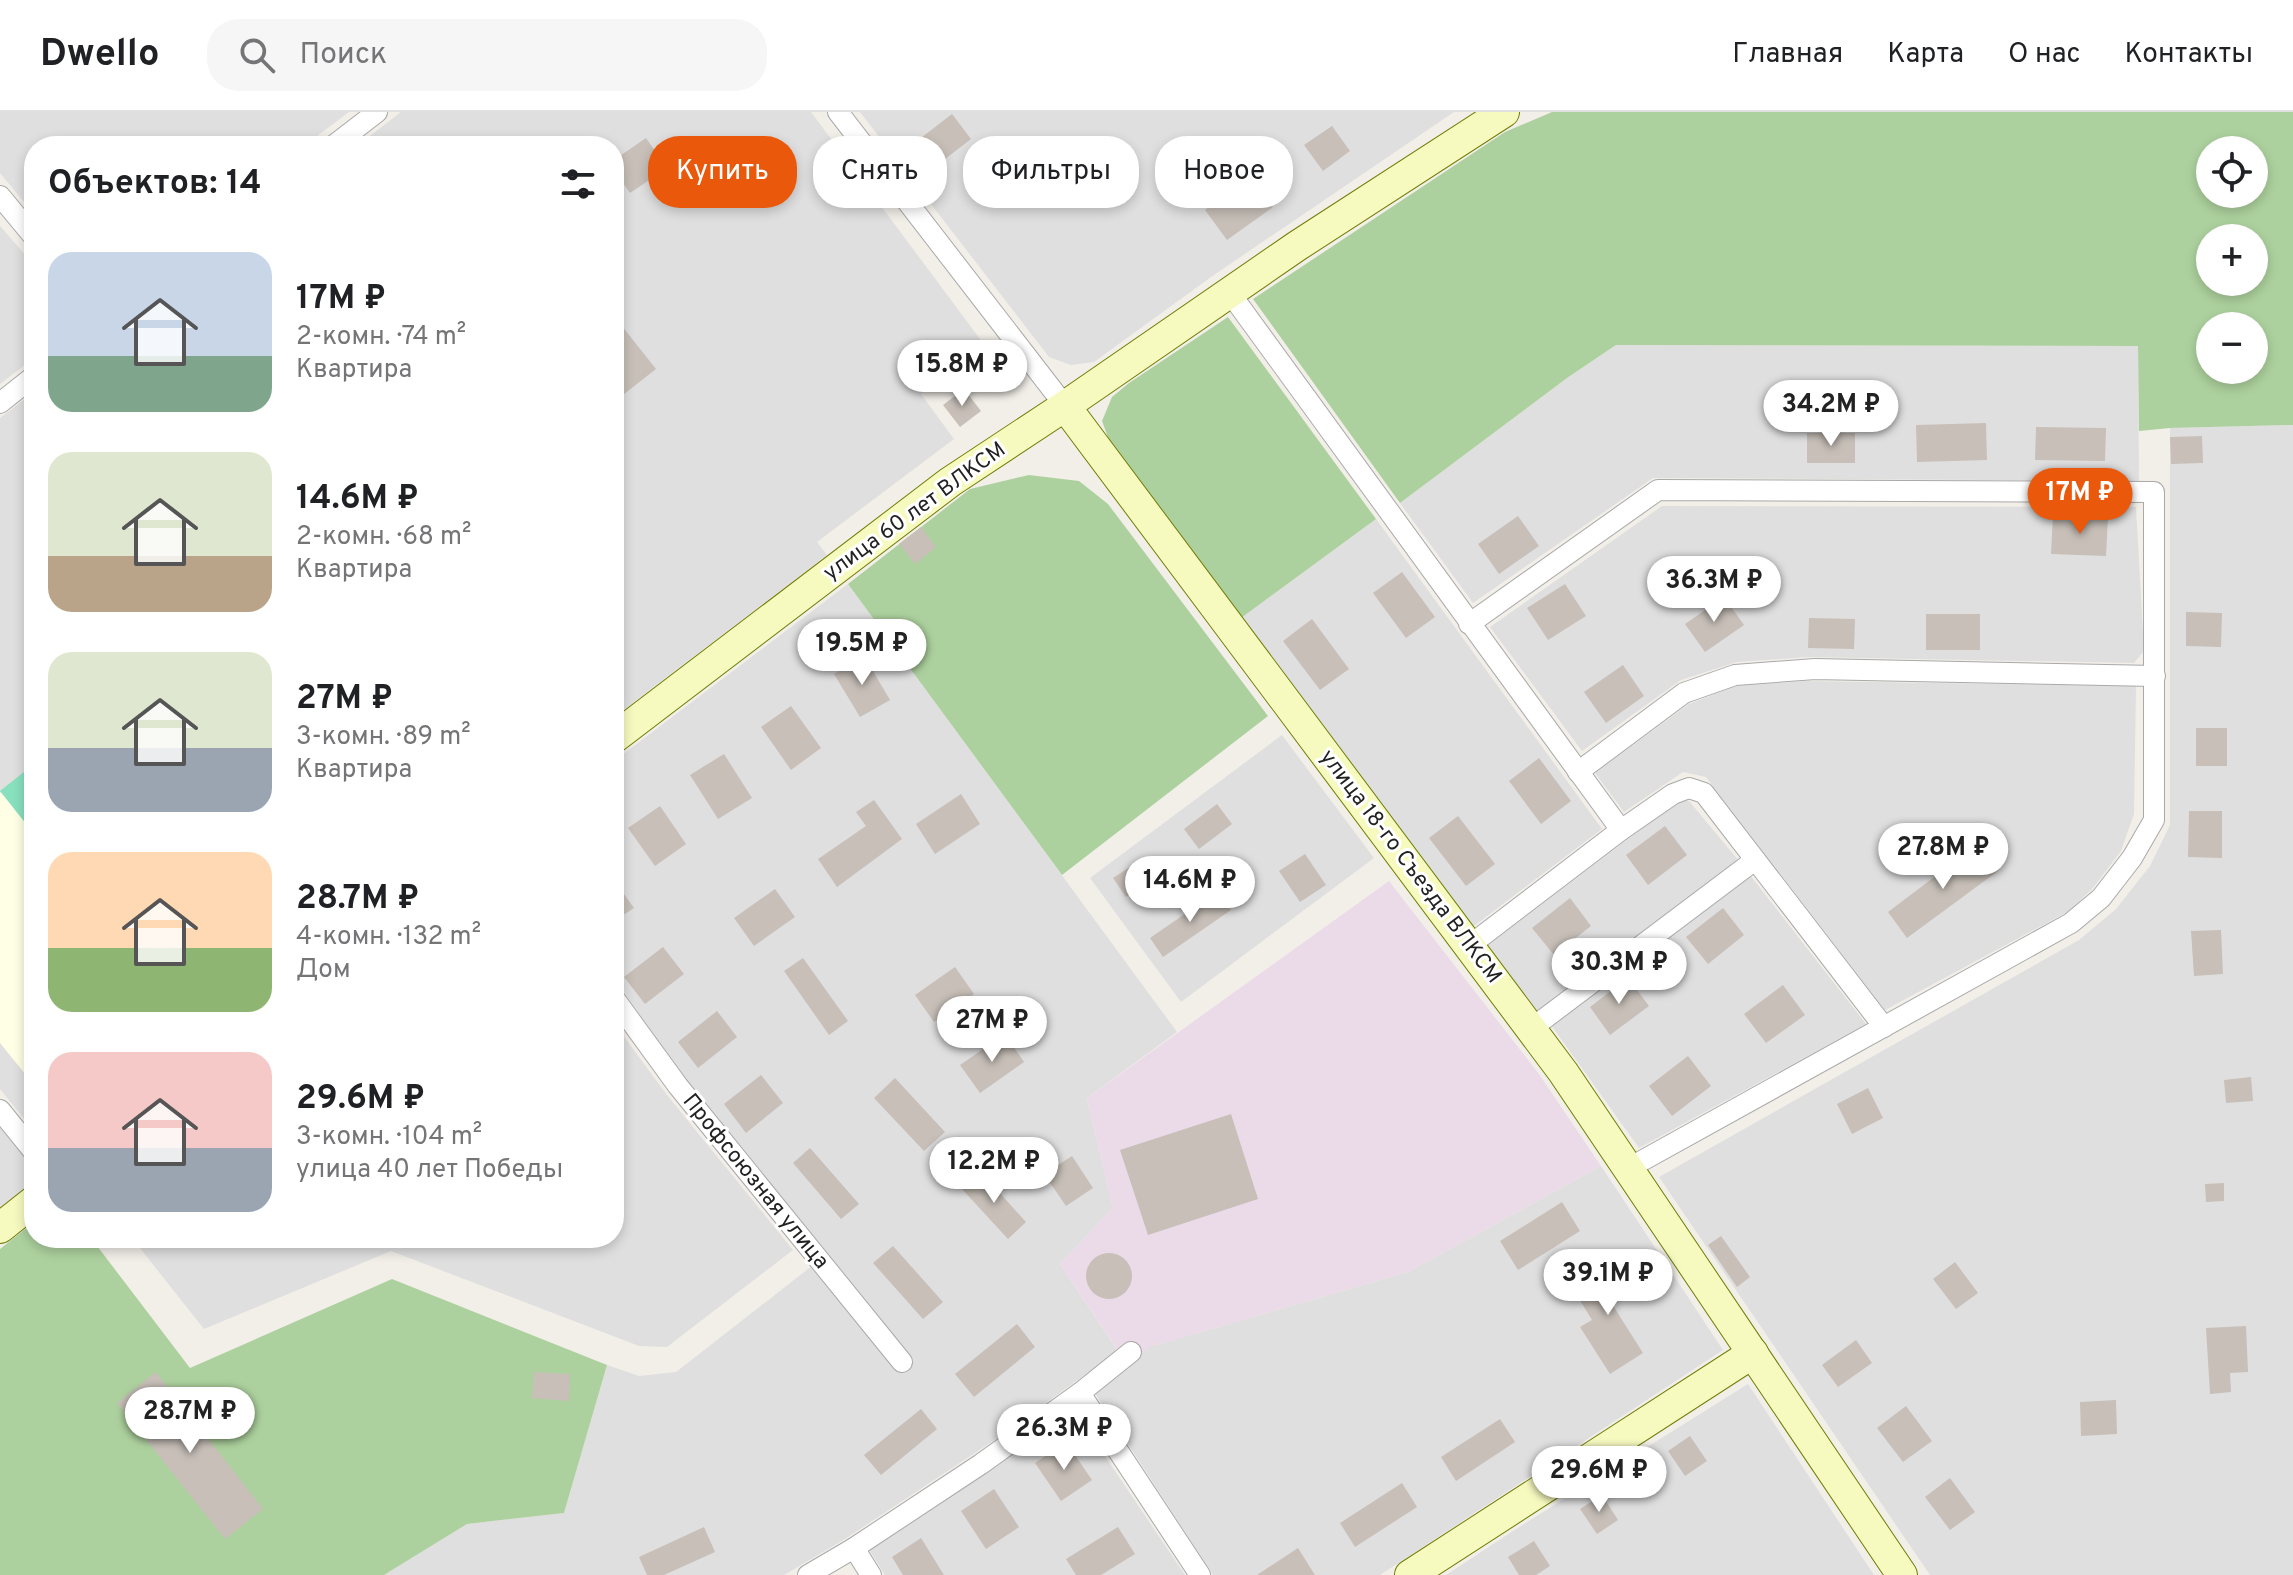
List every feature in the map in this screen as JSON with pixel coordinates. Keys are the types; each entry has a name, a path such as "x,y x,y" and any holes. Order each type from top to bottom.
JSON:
{"street":[{"path":"346,136 377,112"},
{"path":"838,112 1065,406"},
{"name":"улица 60 лет ВЛКСМ","path":"624,730 950,482 1297,246 1504,112"},
{"path":"0,196 24,225"},
{"path":"1230,293 1621,830"},
{"path":"0,403 24,384"},
{"name":"улица 18-го Съезда ВЛКСМ","path":"1065,406 1532,1028 1902,1575"},
{"path":"1469,624 1658,490 2154,492 2154,820 2132,858 2101,898 2071,923 1629,1168"},
{"path":"1578,772 1684,693 1735,675 1815,669 2155,676"},
{"path":"1469,946 1621,830 1673,794 1689,788 1704,793 1884,1027"},
{"path":"1532,1028 1755,860"},
{"name":"Профсоюзная улица","path":"624,1012 678,1086 902,1362"},
{"path":"0,1110 24,1140"},
{"path":"0,1228 24,1209"},
{"path":"808,1575 981,1464 1131,1352"},
{"path":"1410,1575 1753,1353"},
{"path":"1080,1393 1200,1575"},
{"path":"854,1548 871,1575"}],"shaded area":[{"path":"0,112 349,112 317,136 24,136 24,202 0,173"},
{"path":"401,112 811,112 829,136 813,136 813,208 882,208 986,347 921,394 954,439 817,542 827,555 624,709 624,136 370,136"},
{"path":"860,112 1454,112 1211,277 1094,362 1071,365 1049,357 934,208 947,208 947,136 879,136"},
{"path":"0,226 24,254 24,366 0,384"},
{"path":"1616,345 2138,346 2139,481 1653,478 1473,603 1400,503"},
{"path":"24,400 24,1119 0,1089 0,418"},
{"path":"2293,425 2293,1575 1930,1575 1659,1177 2079,940 2116,909 2150,866 2170,825 2170,428"},
{"path":"1662,506 2136,507 2144,651 2134,663 1809,657 1737,662 1681,680 1582,751 1490,627"},
{"path":"1376,519 1602,829 1470,929 1237,621"},
{"path":"848,584 1177,1032 1087,1098 1113,1208 1060,1264 1118,1351 990,1443 845,1539 784,1575 384,1575 467,1524 564,1513 607,1365 639,1376 676,1372 829,1255 684,1077 624,992 624,753"},
{"path":"1807,681 2136,686 2134,814 2121,851 2093,888 2069,911 1885,1010 1706,777 1683,772 1624,812 1595,773 1689,704 1735,686"},
{"path":"1282,735 1374,858 1181,1002 1090,878"},
{"path":"24,774 24,1073 0,1043 0,793"},
{"path":"1678,801 1689,801 1739,861 1537,1012 1487,946"},
{"path":"1750,875 1866,1024 1639,1148 1551,1025"},
{"path":"1389,881 1539,1074 1601,1166 1408,1272 1150,1347 1127,1364 1060,1264 1113,1208 1087,1098"},
{"path":"624,1037 667,1095 793,1250 667,1347 639,1346 391,1251 204,1329 140,1248 624,1248"},
{"path":"0,1127 24,1155 24,1194 0,1213"},
{"path":"1601,1166 1723,1350 1380,1575 1213,1575 1093,1390 1149,1347 1408,1272"},
{"path":"1748,1384 1874,1575 1446,1575 1513,1531"},
{"path":"1074,1410 1185,1575 885,1575 869,1550 985,1474"}],"green space":[{"path":"1552,112 2293,112 2293,425 2139,431 2138,346 1616,345 1400,503 1253,299 1505,132"},
{"path":"1228,317 1376,519 1237,621 1113,451 1102,421 1112,397"},
{"path":"1029,475 1079,481 1108,504 1268,716 1062,875 848,584 970,489"},
{"path":"24,772 24,821 0,791"},
{"path":"24,1230 24,1248 99,1248 190,1368 392,1279 607,1365 564,1513 467,1524 384,1575 0,1575 0,1249"}],"building":[{"path":"952,114 969,136 963,136 963,145 947,158 947,136 923,136"},
{"path":"1332,126 1350,151 1323,171 1304,145"},
{"path":"646,138 648,181 630,193 624,184 624,153"},
{"path":"1208,208 1272,208 1227,240 1205,210"},
{"path":"624,329 656,369 624,394"},
{"path":"964,389 981,411 960,427 943,405"},
{"path":"1986,423 1987,460 1917,462 1916,425"},
{"path":"2036,427 2106,428 2105,461 2035,460"},
{"path":"1807,433 1855,433 1855,463 1807,463"},
{"path":"2202,436 2203,463 2171,464 2170,437"},
{"path":"2053,515 2108,517 2106,556 2051,554"},
{"path":"1518,516 1539,546 1499,574 1478,544"},
{"path":"921,527 936,547 915,564 899,544"},
{"path":"1402,572 1435,617 1406,638 1373,593"},
{"path":"1565,584 1586,616 1548,640 1527,608"},
{"path":"1724,597 1744,625 1705,652 1685,624"},
{"path":"2186,612 2222,613 2221,647 2186,646"},
{"path":"1926,614 1980,614 1980,650 1926,650"},
{"path":"1809,618 1855,619 1854,649 1808,648"},
{"path":"1312,619 1349,669 1320,690 1283,641"},
{"path":"864,656 890,700 860,717 834,674"},
{"path":"1623,665 1644,696 1606,723 1584,692"},
{"path":"791,706 821,748 791,770 761,727"},
{"path":"2196,728 2227,728 2227,766 2196,766"},
{"path":"724,754 752,798 718,819 690,775"},
{"path":"1539,758 1571,801 1541,824 1509,781"},
{"path":"961,794 980,824 935,854 916,824"},
{"path":"874,800 902,839 837,887 818,859 866,826 856,812"},
{"path":"1217,804 1232,824 1199,849 1184,829"},
{"path":"660,806 686,844 655,866 628,828"},
{"path":"2189,811 2222,811 2222,858 2188,857"},
{"path":"1458,816 1495,864 1466,886 1429,838"},
{"path":"1665,826 1687,855 1648,885 1626,855"},
{"path":"1978,844 1998,871 1907,938 1888,912"},
{"path":"1305,854 1326,885 1300,902 1279,871"},
{"path":"1145,857 1157,877 1126,897 1113,878"},
{"path":"775,889 795,917 754,946 734,918"},
{"path":"1218,891 1231,910 1163,957 1150,938"},
{"path":"624,894 634,908 624,914"},
{"path":"1570,898 1591,926 1554,955 1532,928"},
{"path":"1723,908 1744,935 1708,964 1686,937"},
{"path":"2221,930 2223,974 2194,976 2191,931"},
{"path":"663,947 684,974 645,1004 624,977"},
{"path":"803,958 848,1021 829,1035 784,971"},
{"path":"955,967 974,994 934,1022 915,995"},
{"path":"1628,978 1649,1006 1610,1035 1590,1007"},
{"path":"1783,985 1805,1015 1766,1043 1744,1014"},
{"path":"717,1011 737,1037 698,1068 678,1042"},
{"path":"1005,1034 1024,1062 980,1093 960,1065"},
{"path":"1688,1056 1711,1086 1672,1116 1649,1086"},
{"path":"761,1075 783,1103 746,1133 724,1104"},
{"path":"2251,1077 2253,1101 2226,1103 2224,1080"},
{"path":"895,1078 945,1132 924,1151 874,1098"},
{"path":"1868,1088 1883,1118 1852,1134 1837,1104"},
{"path":"1231,1114 1258,1199 1148,1235 1120,1150"},
{"path":"810,1148 859,1204 841,1219 793,1163"},
{"path":"1072,1156 1093,1188 1066,1206 1044,1174"},
{"path":"980,1171 1026,1222 1008,1239 961,1188"},
{"path":"2224,1183 2224,1201 2206,1202 2205,1184"},
{"path":"1562,1202 1580,1231 1518,1270 1500,1241"},
{"path":"1721,1236 1750,1277 1737,1287 1708,1245"},
{"path":"893,1246 943,1302 923,1319 873,1263"},
{"path":"1109,1253 1126,1259 1132,1276 1126,1293 1109,1299 1092,1293 1086,1276 1092,1259"},
{"path":"1626,1256 1636,1274 1605,1293 1643,1353 1610,1374 1580,1327 1592,1320 1573,1289"},
{"path":"1955,1262 1978,1293 1956,1309 1933,1279"},
{"path":"1017,1324 1035,1347 974,1397 955,1374"},
{"path":"2246,1326 2248,1372 2230,1373 2231,1392 2210,1394 2206,1328"},
{"path":"1856,1340 1872,1363 1838,1387 1822,1365"},
{"path":"156,1372 263,1509 225,1539 117,1403"},
{"path":"534,1372 570,1374 569,1401 532,1398"},
{"path":"2116,1400 2117,1434 2081,1436 2080,1402"},
{"path":"1906,1406 1932,1441 1903,1462 1877,1428"},
{"path":"921,1409 937,1429 881,1475 864,1455"},
{"path":"1500,1419 1515,1442 1456,1481 1441,1457"},
{"path":"1690,1436 1707,1461 1685,1476 1668,1451"},
{"path":"1066,1442 1092,1480 1061,1501 1035,1463"},
{"path":"1950,1478 1975,1512 1950,1530 1925,1497"},
{"path":"1402,1483 1417,1507 1355,1547 1340,1523"},
{"path":"994,1489 1019,1527 986,1549 961,1511"},
{"path":"1602,1495 1618,1520 1597,1534 1580,1509"},
{"path":"704,1527 715,1552 664,1575 647,1575 639,1557"},
{"path":"1118,1527 1135,1554 1101,1575 1076,1575 1066,1559"},
{"path":"921,1538 944,1575 903,1575 892,1557"},
{"path":"1534,1541 1550,1566 1536,1575 1519,1575 1508,1557"},
{"path":"1298,1548 1315,1575 1257,1575"}]}
